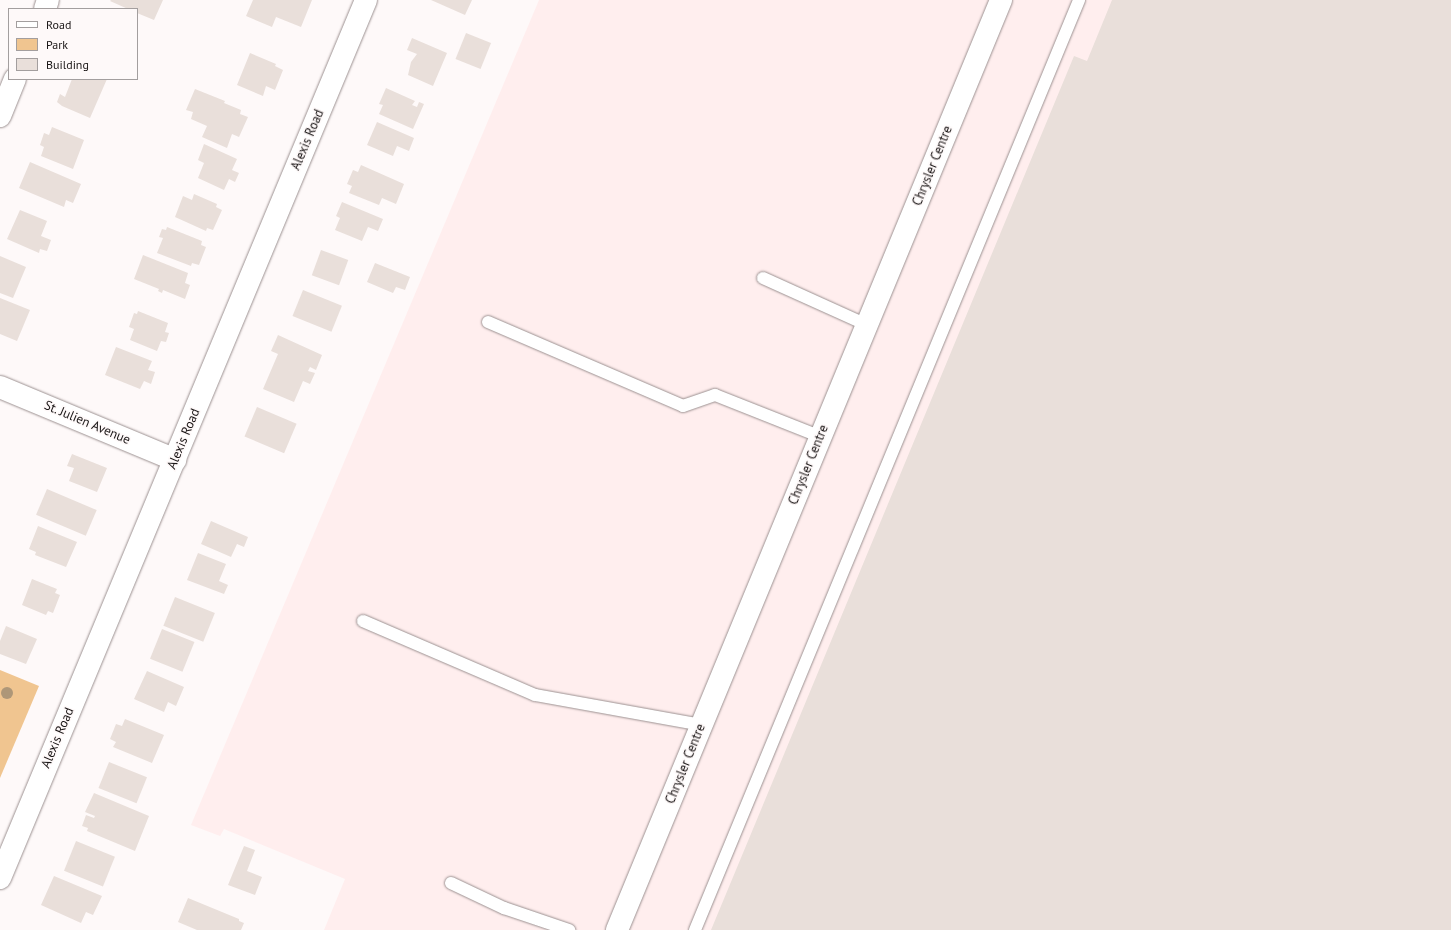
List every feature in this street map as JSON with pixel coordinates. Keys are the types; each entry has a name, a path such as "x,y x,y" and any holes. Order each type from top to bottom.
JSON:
{"street":[{"name":"Alexis Road","path":"0,878 366,0"},
{"name":"Chrysler Centre","path":"617,930 1001,0"},
{"path":"0,116 16,80"},
{"name":"St. Julien Avenue","path":"0,387 175,460"}],"lane":[{"path":"695,930 1078,0"},
{"path":"763,278 867,324"},
{"path":"488,322 683,406 715,395 821,437"},
{"path":"363,621 534,695 702,726"},
{"path":"451,883 504,908 569,930"}],"shaded area":[{"path":"539,0 1451,0 1451,930 324,930 345,879 224,829 220,836 191,825"}],"green space":[{"path":"0,670 39,686 0,778"}],"building":[{"path":"163,0 154,20 138,13 138,8 126,8 110,1"},
{"path":"253,0 312,0 301,27 276,17 272,27 246,16"},
{"path":"431,0 472,0 465,15"},
{"path":"1112,0 1451,0 1451,930 711,930 1074,56 1087,61"},
{"path":"466,33 491,43 481,69 456,59"},
{"path":"412,38 447,53 433,86 408,75 411,62 417,54 407,50"},
{"path":"250,53 276,64 275,66 283,70 275,90 266,86 263,96 237,85"},
{"path":"72,80 107,80 90,118 62,106 57,102 60,94 65,97"},
{"path":"386,88 415,101 412,105 417,107 419,102 424,104 413,129 379,114 383,105 379,104"},
{"path":"195,89 225,101 224,103 241,110 240,114 248,117 239,137 232,134 227,148 202,137 207,126 191,119 193,112 186,110"},
{"path":"377,122 414,138 409,151 397,146 393,156 367,145"},
{"path":"52,127 84,140 73,169 41,156 44,147 40,145 44,133 49,135"},
{"path":"204,144 237,159 232,170 239,173 235,182 229,179 224,190 198,178 204,163 198,160"},
{"path":"30,162 81,184 73,203 66,200 64,207 19,188"},
{"path":"361,165 404,184 396,204 382,198 379,205 349,193 352,186 347,184 353,170 358,172"},
{"path":"194,194 217,204 216,207 222,210 213,230 207,228 206,231 175,217 183,196 192,200"},
{"path":"342,202 383,219 378,231 368,227 362,241 335,230 340,218 336,216"},
{"path":"20,210 47,221 41,236 51,240 47,251 40,249 39,253 7,239"},
{"path":"167,227 202,241 201,245 206,247 199,265 192,263 191,266 157,253 163,238 159,237 162,229 166,230"},
{"path":"321,250 348,260 339,285 312,275"},
{"path":"143,255 188,273 185,283 190,285 185,299 163,290 162,293 158,291 159,289 134,279"},
{"path":"0,256 26,267 13,298 0,293"},
{"path":"375,263 410,277 405,290 396,287 393,293 367,282"},
{"path":"303,290 342,306 331,332 293,316"},
{"path":"0,298 30,310 17,341 0,334"},
{"path":"138,311 168,323 165,332 169,333 166,342 161,341 157,351 130,340 134,329 129,327 134,313 137,314"},
{"path":"278,335 322,355 316,370 310,367 308,371 315,373 310,384 303,381 294,402 263,389 278,354 271,351"},
{"path":"116,347 152,361 148,370 155,372 151,384 144,381 140,389 105,375"},
{"path":"257,407 297,424 284,453 244,436"},
{"path":"72,454 107,468 97,492 69,481 74,468 67,466"},
{"path":"47,489 97,510 86,536 36,515"},
{"path":"211,521 248,537 244,547 237,544 231,557 201,544"},
{"path":"38,526 77,542 66,567 35,555 36,552 29,549"},
{"path":"198,553 226,564 219,581 228,585 224,594 187,580"},
{"path":"32,579 57,589 55,593 60,595 53,613 48,611 46,615 22,605"},
{"path":"175,597 215,613 203,642 163,626"},
{"path":"6,626 37,639 26,664 0,654 0,641"},
{"path":"162,629 194,642 182,672 150,659"},
{"path":"147,671 184,687 176,706 168,702 164,712 134,699"},
{"path":"125,719 164,735 152,763 113,747 116,742 110,739 116,724 122,726"},
{"path":"109,762 147,777 137,803 99,788"},
{"path":"94,793 149,816 135,851 87,831 88,828 82,826 86,815 94,818 95,816 85,812"},
{"path":"76,841 115,857 103,886 64,871"},
{"path":"244,846 255,850 247,871 262,877 255,895 228,885"},
{"path":"54,876 102,896 93,915 86,912 81,923 41,905"},
{"path":"188,898 239,919 239,921 244,923 241,930 197,930 178,922"}]}
